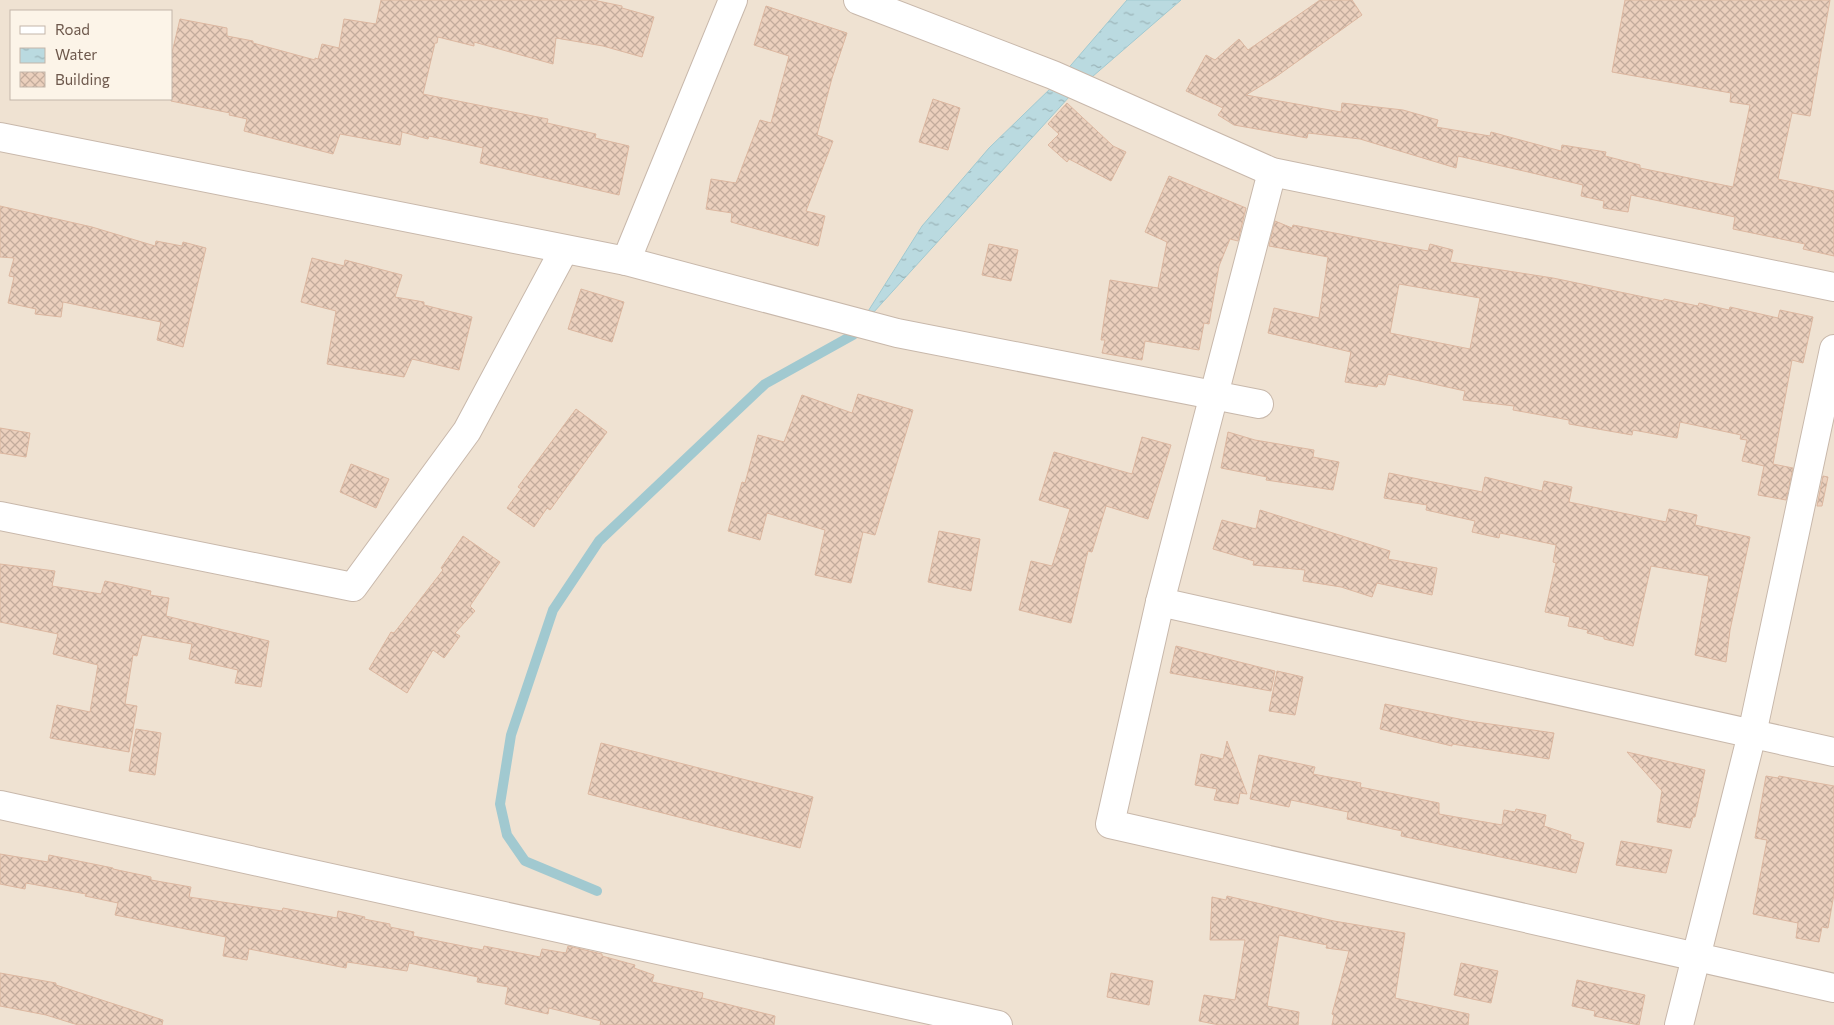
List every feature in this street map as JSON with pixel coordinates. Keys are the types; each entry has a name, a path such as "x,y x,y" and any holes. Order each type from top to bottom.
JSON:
{"street":[{"path":"626,261 732,0"},
{"path":"858,0 1053,75 1272,172 1834,287"},
{"path":"0,137 626,261 897,333 1259,404"},
{"path":"1272,172 1160,602 1110,824 1834,988"},
{"path":"0,516 353,587 468,430 564,250"},
{"path":"1678,1025 1752,734 1834,349"},
{"path":"1160,602 1834,752"},
{"path":"0,805 998,1025"}],"shaded area":[{"path":"0,0 1834,0 1834,1025 0,1025"}],"water":[{"path":"1127,0 1181,0 1070,96 853,335 922,226 989,148 1053,86"}],"building":[{"path":"381,0 593,0 622,6 622,8 654,17 642,57 603,46 556,38 553,64 474,42 474,46 438,37 423,94 548,119 547,123 596,134 595,138 629,146 619,195 480,163 483,148 429,136 428,139 402,132 400,145 340,134 333,154 244,131 247,119 229,115 230,113 171,101 172,53 180,19 227,28 227,36 253,41 253,43 315,60 315,58 318,59 322,44 339,48 344,19 376,24"},
{"path":"1320,0 1352,0 1362,15 1277,76 1246,95 1341,112 1342,103 1403,110 1438,120 1436,127 1490,136 1491,132 1561,151 1562,145 1606,152 1605,156 1640,165 1640,168 1733,187 1750,105 1730,102 1731,93 1612,72 1625,0 1830,0 1810,116 1792,113 1778,179 1834,191 1834,256 1803,249 1805,244 1733,229 1735,217 1631,195 1628,212 1603,208 1604,201 1581,196 1583,185 1458,156 1456,168 1360,139 1308,133 1307,138 1234,125 1218,115 1223,108 1186,91 1206,55 1215,60 1239,39 1248,50"},
{"path":"766,6 847,33 832,78 817,135 833,141 806,211 825,216 818,246 731,222 732,213 706,209 711,179 736,183 760,120 771,123 789,56 754,45"},
{"path":"933,99 960,108 948,150 919,142"},
{"path":"1067,103 1113,146 1126,152 1111,181 1069,159 1067,162 1048,145 1059,134 1048,124"},
{"path":"1169,176 1246,208 1238,241 1230,239 1219,266 1209,324 1204,323 1199,350 1145,341 1142,360 1102,353 1105,340 1101,340 1110,280 1158,288 1167,242 1145,232"},
{"path":"0,206 92,227 155,246 156,241 182,246 183,242 206,248 183,347 157,340 161,322 63,302 61,317 35,314 36,309 8,303 14,277 9,276 14,258 0,257"},
{"path":"1275,221 1292,228 1293,225 1428,251 1430,244 1453,250 1450,262 1553,278 1663,301 1664,299 1698,306 1699,303 1729,310 1730,307 1778,318 1780,310 1813,317 1803,363 1792,360 1773,464 1793,468 1786,500 1758,495 1764,466 1742,461 1747,440 1740,439 1741,435 1680,422 1677,438 1633,430 1632,435 1569,424 1569,420 1513,410 1514,406 1463,400 1465,391 1388,374 1385,385 1378,384 1377,387 1345,382 1351,352 1268,333 1274,308 1319,318 1328,257 1269,246","holes":["1399,284 1480,298 1470,349 1390,333"]},
{"path":"989,244 1018,250 1011,281 982,275"},
{"path":"312,258 344,266 345,260 402,275 395,297 424,302 424,305 472,317 459,370 412,359 404,377 327,364 336,311 301,302"},
{"path":"581,289 624,302 612,342 568,329"},
{"path":"858,394 913,410 875,535 863,532 851,583 815,575 825,530 767,513 760,540 728,531 742,482 745,483 758,435 784,442 802,395 852,413"},
{"path":"576,409 607,432 550,510 547,508 534,527 507,508 521,489 518,487"},
{"path":"0,428 30,433 26,457 0,453"},
{"path":"1228,432 1255,440 1314,450 1313,457 1339,462 1333,490 1266,480 1267,477 1221,468"},
{"path":"1142,437 1171,445 1148,519 1106,506 1092,552 1088,551 1071,623 1019,610 1031,561 1052,566 1070,509 1039,500 1054,452 1132,474"},
{"path":"351,464 389,479 376,508 340,492"},
{"path":"1389,473 1482,492 1485,477 1542,491 1544,481 1572,487 1569,502 1666,522 1669,509 1697,515 1695,525 1750,537 1730,630 1726,662 1695,655 1709,576 1651,566 1633,646 1604,639 1604,637 1587,633 1588,630 1568,626 1570,617 1545,612 1556,563 1553,562 1556,545 1500,533 1499,538 1472,532 1475,521 1426,510 1427,505 1384,498"},
{"path":"1823,476 1828,477 1822,506 1817,506"},
{"path":"1260,510 1390,551 1388,559 1437,568 1432,595 1377,583 1372,597 1341,587 1303,581 1305,570 1253,565 1254,561 1213,549 1222,520 1256,529"},
{"path":"939,531 980,539 971,591 928,582"},
{"path":"463,536 500,562 470,606 475,611 455,633 460,636 444,658 433,650 407,693 369,669 391,632 394,633 443,570 441,568"},
{"path":"0,564 55,571 52,586 101,594 105,581 151,591 150,595 169,598 166,616 269,641 261,687 235,683 238,670 189,659 192,644 142,635 137,656 133,655 125,704 137,706 129,752 50,738 57,705 90,712 98,665 53,654 58,634 0,622"},
{"path":"1176,646 1275,671 1271,691 1170,673"},
{"path":"1277,671 1303,677 1295,715 1269,711"},
{"path":"1385,704 1469,721 1554,733 1549,759 1452,744 1452,746 1380,729"},
{"path":"136,729 161,733 155,775 129,771"},
{"path":"1227,741 1247,794 1240,793 1238,804 1214,800 1217,789 1195,785 1201,754 1223,759"},
{"path":"601,743 813,797 800,848 588,794"},
{"path":"1627,752 1705,770 1695,817 1693,817 1690,828 1657,822 1662,791"},
{"path":"1259,755 1315,767 1313,774 1361,783 1360,787 1439,803 1439,814 1502,825 1504,810 1515,812 1516,809 1546,815 1544,826 1571,835 1570,839 1584,843 1576,873 1401,836 1402,831 1347,819 1348,812 1291,800 1289,807 1250,799"},
{"path":"1766,776 1778,778 1779,776 1834,786 1834,894 1828,928 1822,927 1819,942 1796,938 1798,923 1753,914 1767,840 1755,838"},
{"path":"1621,841 1672,850 1666,873 1616,865"},
{"path":"0,854 48,862 49,855 113,868 151,877 151,880 191,887 189,897 282,911 283,908 337,918 338,911 390,924 390,927 414,932 413,936 483,950 484,946 540,957 542,949 566,953 568,946 602,954 602,956 635,965 634,968 654,975 652,982 703,993 702,998 775,1016 774,1025 600,1025 601,1021 549,1008 548,1014 505,1004 508,987 477,982 478,977 409,963 407,971 347,962 346,968 249,949 247,960 223,956 226,937 115,915 118,903 85,896 86,894 26,883 25,889 0,884"},
{"path":"1227,896 1334,921 1405,933 1395,998 1469,1014 1468,1025 1332,1025 1334,1015 1332,1014 1349,951 1326,948 1327,945 1279,935 1267,1006 1299,1012 1298,1025 1219,1025 1199,1021 1204,995 1235,1000 1245,940 1210,940 1212,897 1226,900"},
{"path":"1461,963 1498,971 1491,1003 1454,995"},
{"path":"0,973 56,983 56,985 163,1020 162,1025 78,1025 46,1015 0,1006"},
{"path":"1111,973 1153,981 1149,1005 1107,997"},
{"path":"1577,980 1645,995 1639,1025 1594,1016 1595,1011 1572,1006"}],"waterway":[{"path":"597,891 525,861 507,835 500,804 511,735 553,610 599,541 765,384 853,335 860,326"}]}
